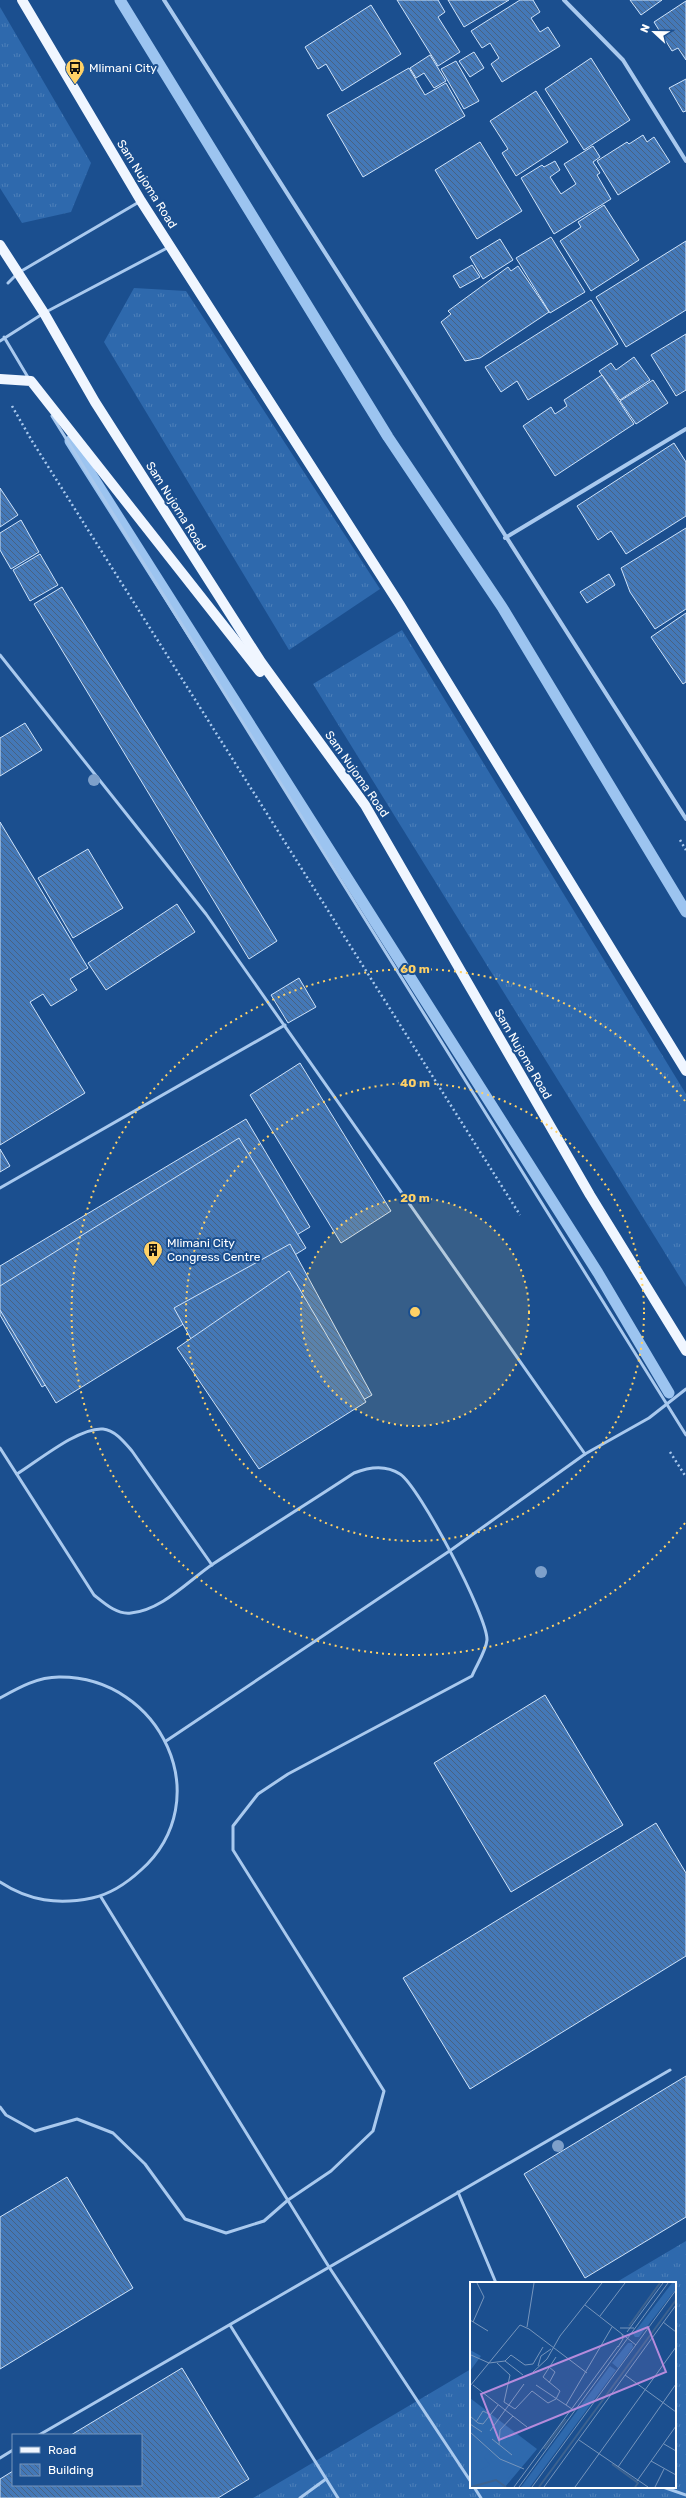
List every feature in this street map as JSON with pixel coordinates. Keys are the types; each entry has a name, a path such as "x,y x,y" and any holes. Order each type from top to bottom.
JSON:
{"main road":[{"name":"Sam Nujoma Road","path":"22,0 141,201 400,605 686,1071"},
{"name":"Sam Nujoma Road","path":"0,245 44,313 95,402 261,662 365,805 590,1195 686,1351"},
{"path":"0,379 31,381 365,805"}],"street":[{"path":"164,0 505,538 686,819"},
{"path":"564,0 622,60 686,161"},
{"path":"505,538 686,429"}],"lane":[{"path":"8,282 18,273 141,201"},
{"path":"0,340 4,337 10,336 44,313 171,246"},
{"path":"4,337 686,1435"},
{"path":"0,655 206,914 585,1454"},
{"path":"0,1188 285,1025"},
{"path":"166,1741 451,1550 585,1454 649,1418 686,1389"},
{"path":"17,1474 84,1432 104,1429 119,1436 132,1451 212,1565"},
{"path":"0,1448 94,1595 109,1607 129,1614 146,1610 164,1600 212,1565 354,1473 374,1467 394,1471 407,1480 451,1550 476,1606 487,1640 472,1676 288,1774 258,1794 234,1826 233,1850 384,2092 373,2131 331,2171 288,2200 264,2221 226,2233 185,2219 145,2164 113,2133 77,2119 35,2131 6,2115 0,2107"},
{"path":"0,1698 25,1684 58,1677 91,1679 122,1692 148,1713 166,1741 176,1772 176,1804 168,1834 151,1862 127,1883 101,1897 72,1903 42,1901 14,1891 0,1882"},
{"path":"101,1897 329,2267 470,2480"},
{"path":"41,2434 670,2070"},
{"path":"458,2192 496,2282"},
{"path":"230,2325 338,2498"},
{"path":"0,2458 12,2451"},
{"path":"300,2498 326,2479"},
{"path":"475,2488 481,2498"},
{"path":"666,2488 686,2495"}],"path":[{"path":"10,403 32,441 521,1216"},
{"path":"649,1418 686,1477"}],"green space":[{"path":"0,7 91,163 71,212 22,223 0,188"},
{"path":"134,288 186,291 380,589 289,650 104,342"},
{"path":"402,630 686,1094 686,1287 313,684"},
{"path":"686,2241 686,2498 253,2498 470,2370 470,2488 676,2488 676,2282 617,2282"}],"building":[{"path":"397,0 438,0 445,12 438,17 460,52 438,66"},
{"path":"448,0 509,0 464,27"},
{"path":"520,0 533,0 540,12 531,18 540,32 548,27 560,46 502,82 491,64 499,58 490,43 482,48 471,31"},
{"path":"630,0 662,0 641,15"},
{"path":"686,1 686,60 678,48 672,51 654,22"},
{"path":"371,5 401,54 342,91 326,64 318,69 305,47"},
{"path":"474,52 484,68 470,77 459,61"},
{"path":"430,55 446,81 434,88 424,73 416,78 410,68"},
{"path":"591,58 630,120 584,150 545,89"},
{"path":"456,61 479,101 464,109 441,69"},
{"path":"409,68 425,95 446,83 465,116 363,177 327,115"},
{"path":"686,79 686,111 683,112 669,88"},
{"path":"536,91 568,142 516,176 502,153 508,149 490,121"},
{"path":"643,135 647,142 654,137 670,162 618,195 597,161 627,142 629,144"},
{"path":"480,142 522,211 477,239 435,170"},
{"path":"593,146 600,157 593,162 600,173 597,175 611,199 554,234 521,178 542,165 544,167 555,161 560,170 550,177 561,194 576,184 564,164"},
{"path":"604,205 639,260 591,291 560,241 581,227 578,222"},
{"path":"551,237 585,292 550,313 516,258"},
{"path":"500,239 513,260 483,279 470,257"},
{"path":"686,241 686,310 626,347 596,297"},
{"path":"472,265 480,277 460,288 453,276"},
{"path":"518,266 549,312 480,358 465,361 441,322 451,314 448,311 508,267 511,271"},
{"path":"591,300 618,344 528,400 517,381 501,392 485,367"},
{"path":"686,334 686,390 676,396 651,355"},
{"path":"634,357 650,380 620,400 599,371 611,363 616,370"},
{"path":"602,375 634,424 555,476 523,426 551,407 555,414 567,406 564,400"},
{"path":"653,380 668,403 636,424 620,401"},
{"path":"674,443 686,462 686,516 626,554 611,531 598,540 577,506"},
{"path":"0,488 18,515 0,527"},
{"path":"21,520 39,552 11,569 0,550 0,533"},
{"path":"686,528 686,609 655,629 630,592 621,568"},
{"path":"40,554 58,585 30,601 13,570"},
{"path":"609,574 615,585 587,603 580,592"},
{"path":"62,587 277,941 249,959 34,604"},
{"path":"686,613 686,682 683,684 651,637"},
{"path":"25,723 42,750 0,776 0,738"},
{"path":"0,822 88,968 70,979 77,990 51,1006 43,994 30,1002 85,1093 0,1145"},
{"path":"88,849 123,908 73,938 38,878"},
{"path":"177,904 195,932 106,990 88,963"},
{"path":"299,978 316,1007 288,1023 271,995"},
{"path":"300,1063 391,1211 341,1243 250,1095"},
{"name":"Mlimani City Congress Centre","path":"246,1119 310,1227 42,1387 0,1315 0,1266"},
{"name":"Mlimani City Congress Centre","path":"239,1138 306,1248 56,1403 0,1310 0,1286"},
{"path":"0,1149 10,1166 0,1172"},
{"path":"290,1244 372,1395 257,1459 174,1308"},
{"path":"289,1271 366,1402 259,1469 177,1348"},
{"path":"545,1695 623,1825 511,1892 434,1763"},
{"path":"656,1823 686,1873 686,1956 470,2089 403,1978"},
{"path":"686,2076 686,2217 585,2278 524,2174"},
{"path":"67,2177 133,2288 0,2369 0,2217"},
{"path":"182,2368 249,2479 218,2498 0,2498 0,2479 12,2472 12,2486 142,2486 142,2434 73,2434"}],"waterway":[{"path":"120,0 388,437 502,607 686,912"},
{"path":"70,441 598,1273 669,1393"}],"place":[{"name":"Mlimani City","path":"75,85"},
{"name":"Mlimani City Congress Centre","path":"153,1267"}]}
